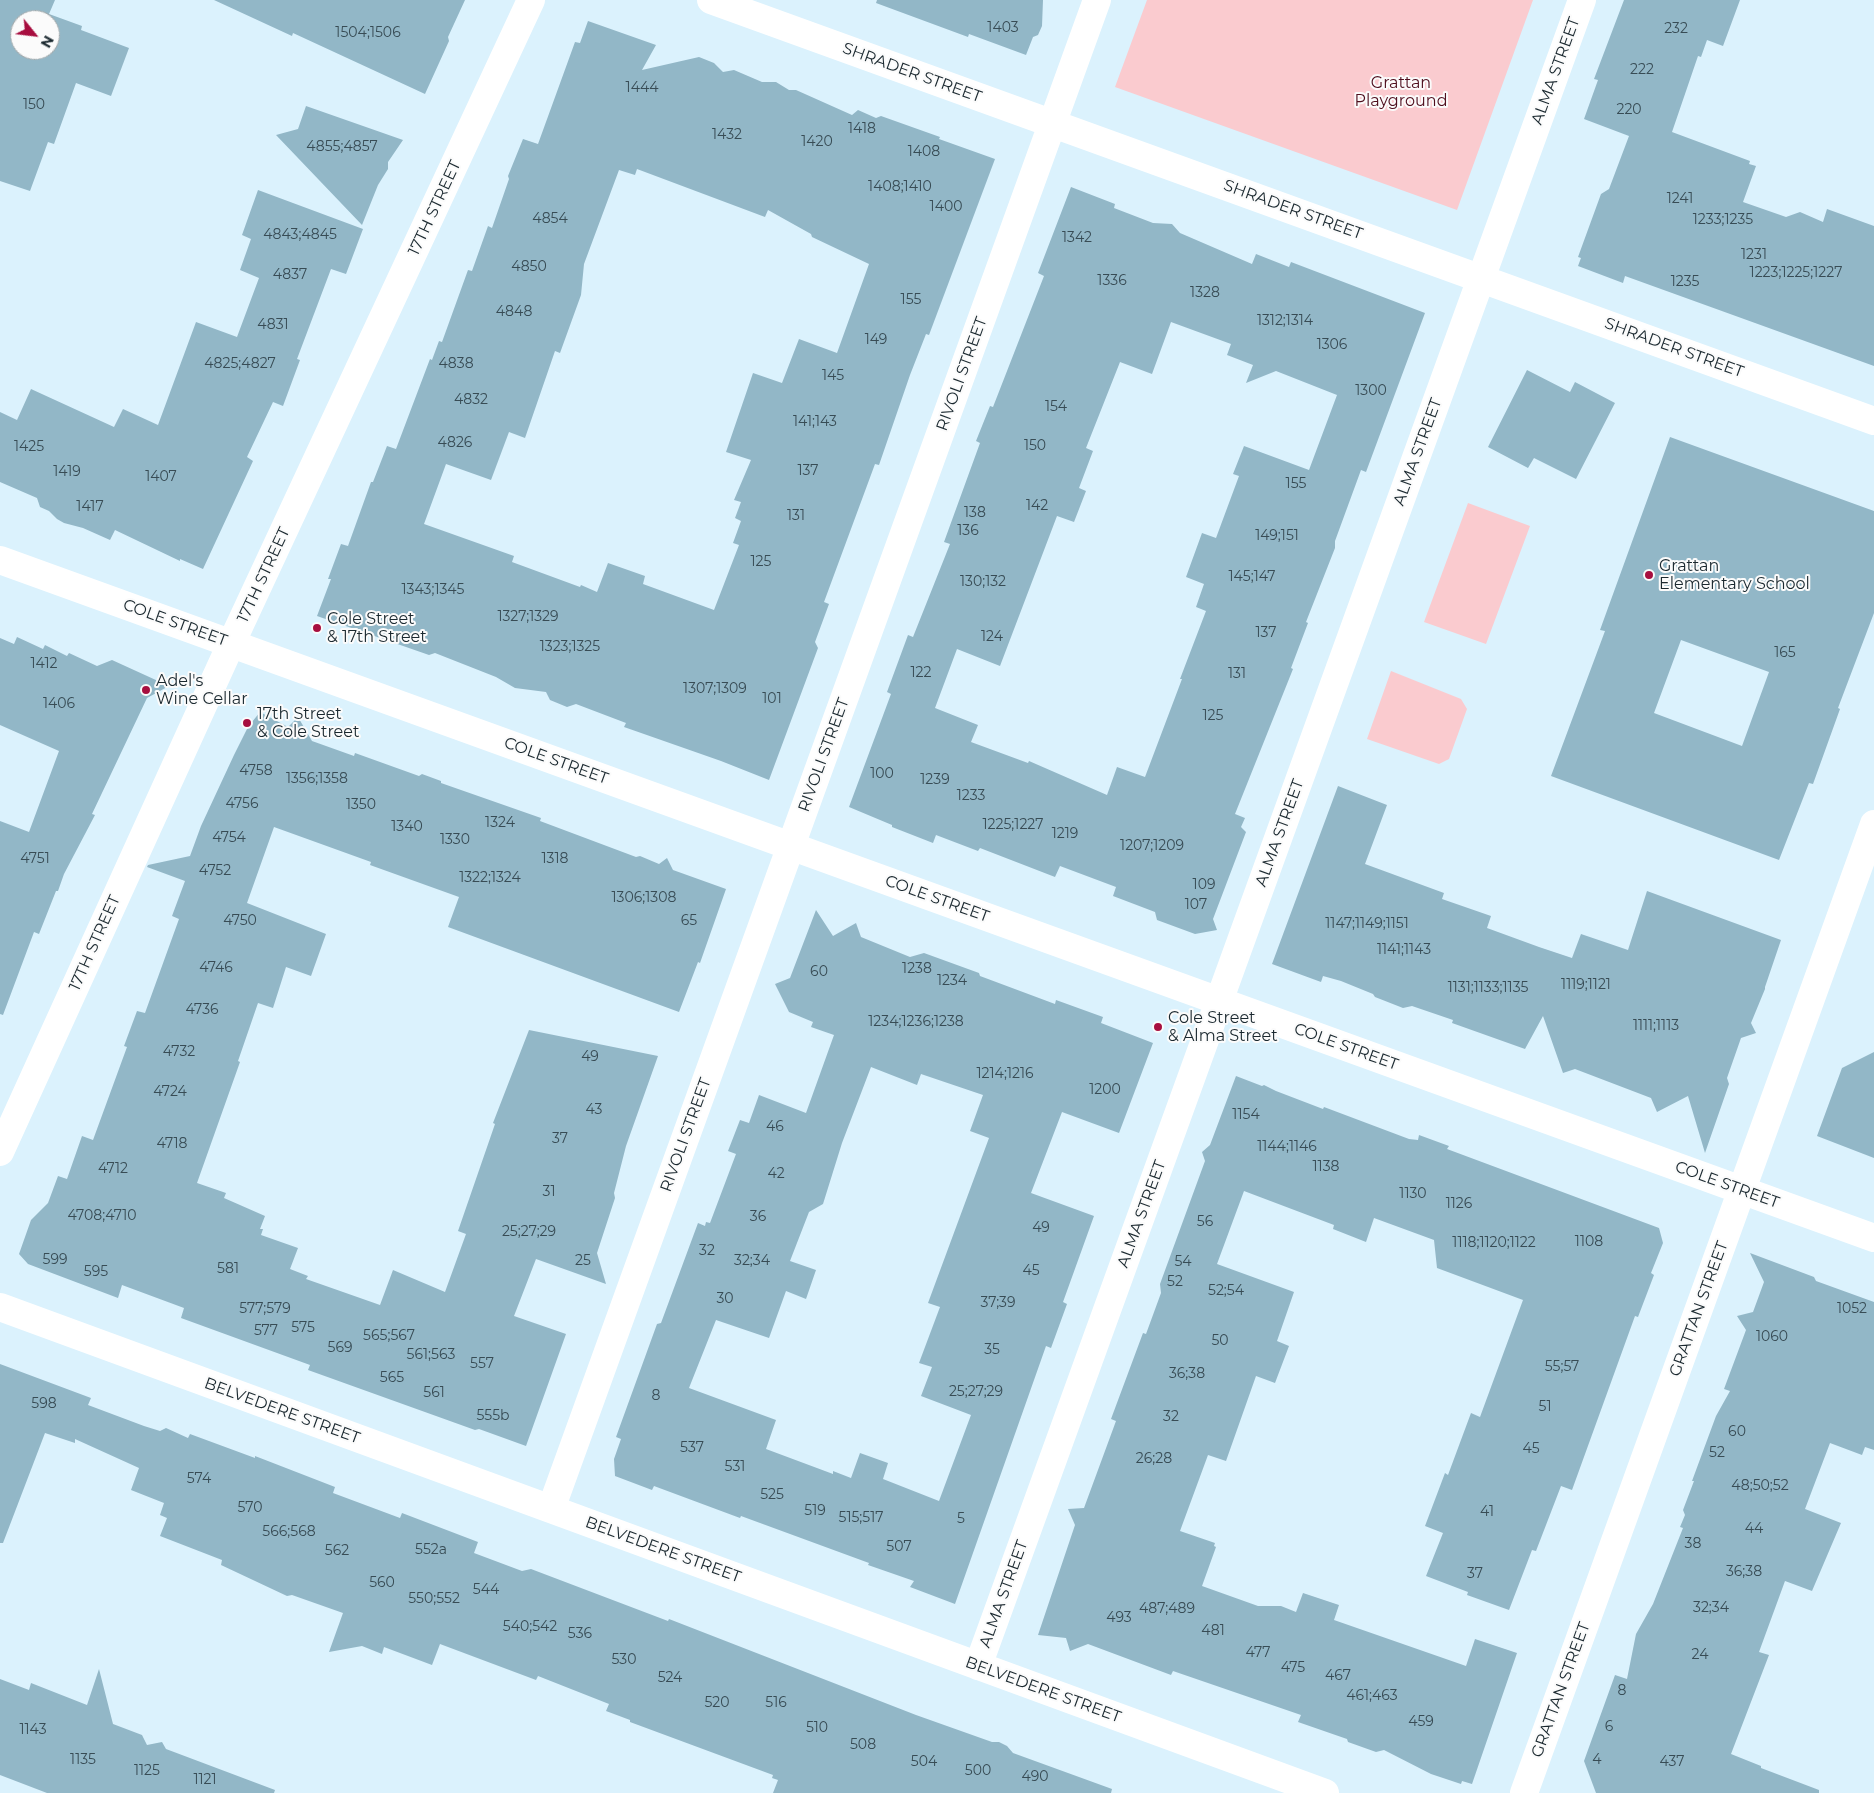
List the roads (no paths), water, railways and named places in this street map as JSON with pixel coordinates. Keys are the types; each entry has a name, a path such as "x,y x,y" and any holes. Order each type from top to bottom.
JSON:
{"street":[{"name":"17TH STREET","path":"0,1152 231,644 532,0"},
{"name":"SHRADER STREET","path":"711,0 1874,421"},
{"name":"RIVOLI STREET","path":"551,1509 1097,0"},
{"name":"ALMA STREET","path":"978,1666 1582,0"},
{"name":"COLE STREET","path":"0,560 1874,1238"},
{"name":"GRATTAN STREET","path":"1524,1793 1874,824"},
{"name":"BELVEDERE STREET","path":"0,1308 1325,1793"}],"place":[{"name":"Grattan Elementary School","path":"1649,575"},
{"name":"Cole Street & 17th Street","path":"317,628"},
{"name":"Adel's Wine Cellar","path":"146,690"},
{"name":"17th Street & Cole Street","path":"247,723"},
{"name":"Cole Street & Alma Street","path":"1158,1027"}],"park label":[{"name":"Grattan Playground","path":"1401,92"}]}
